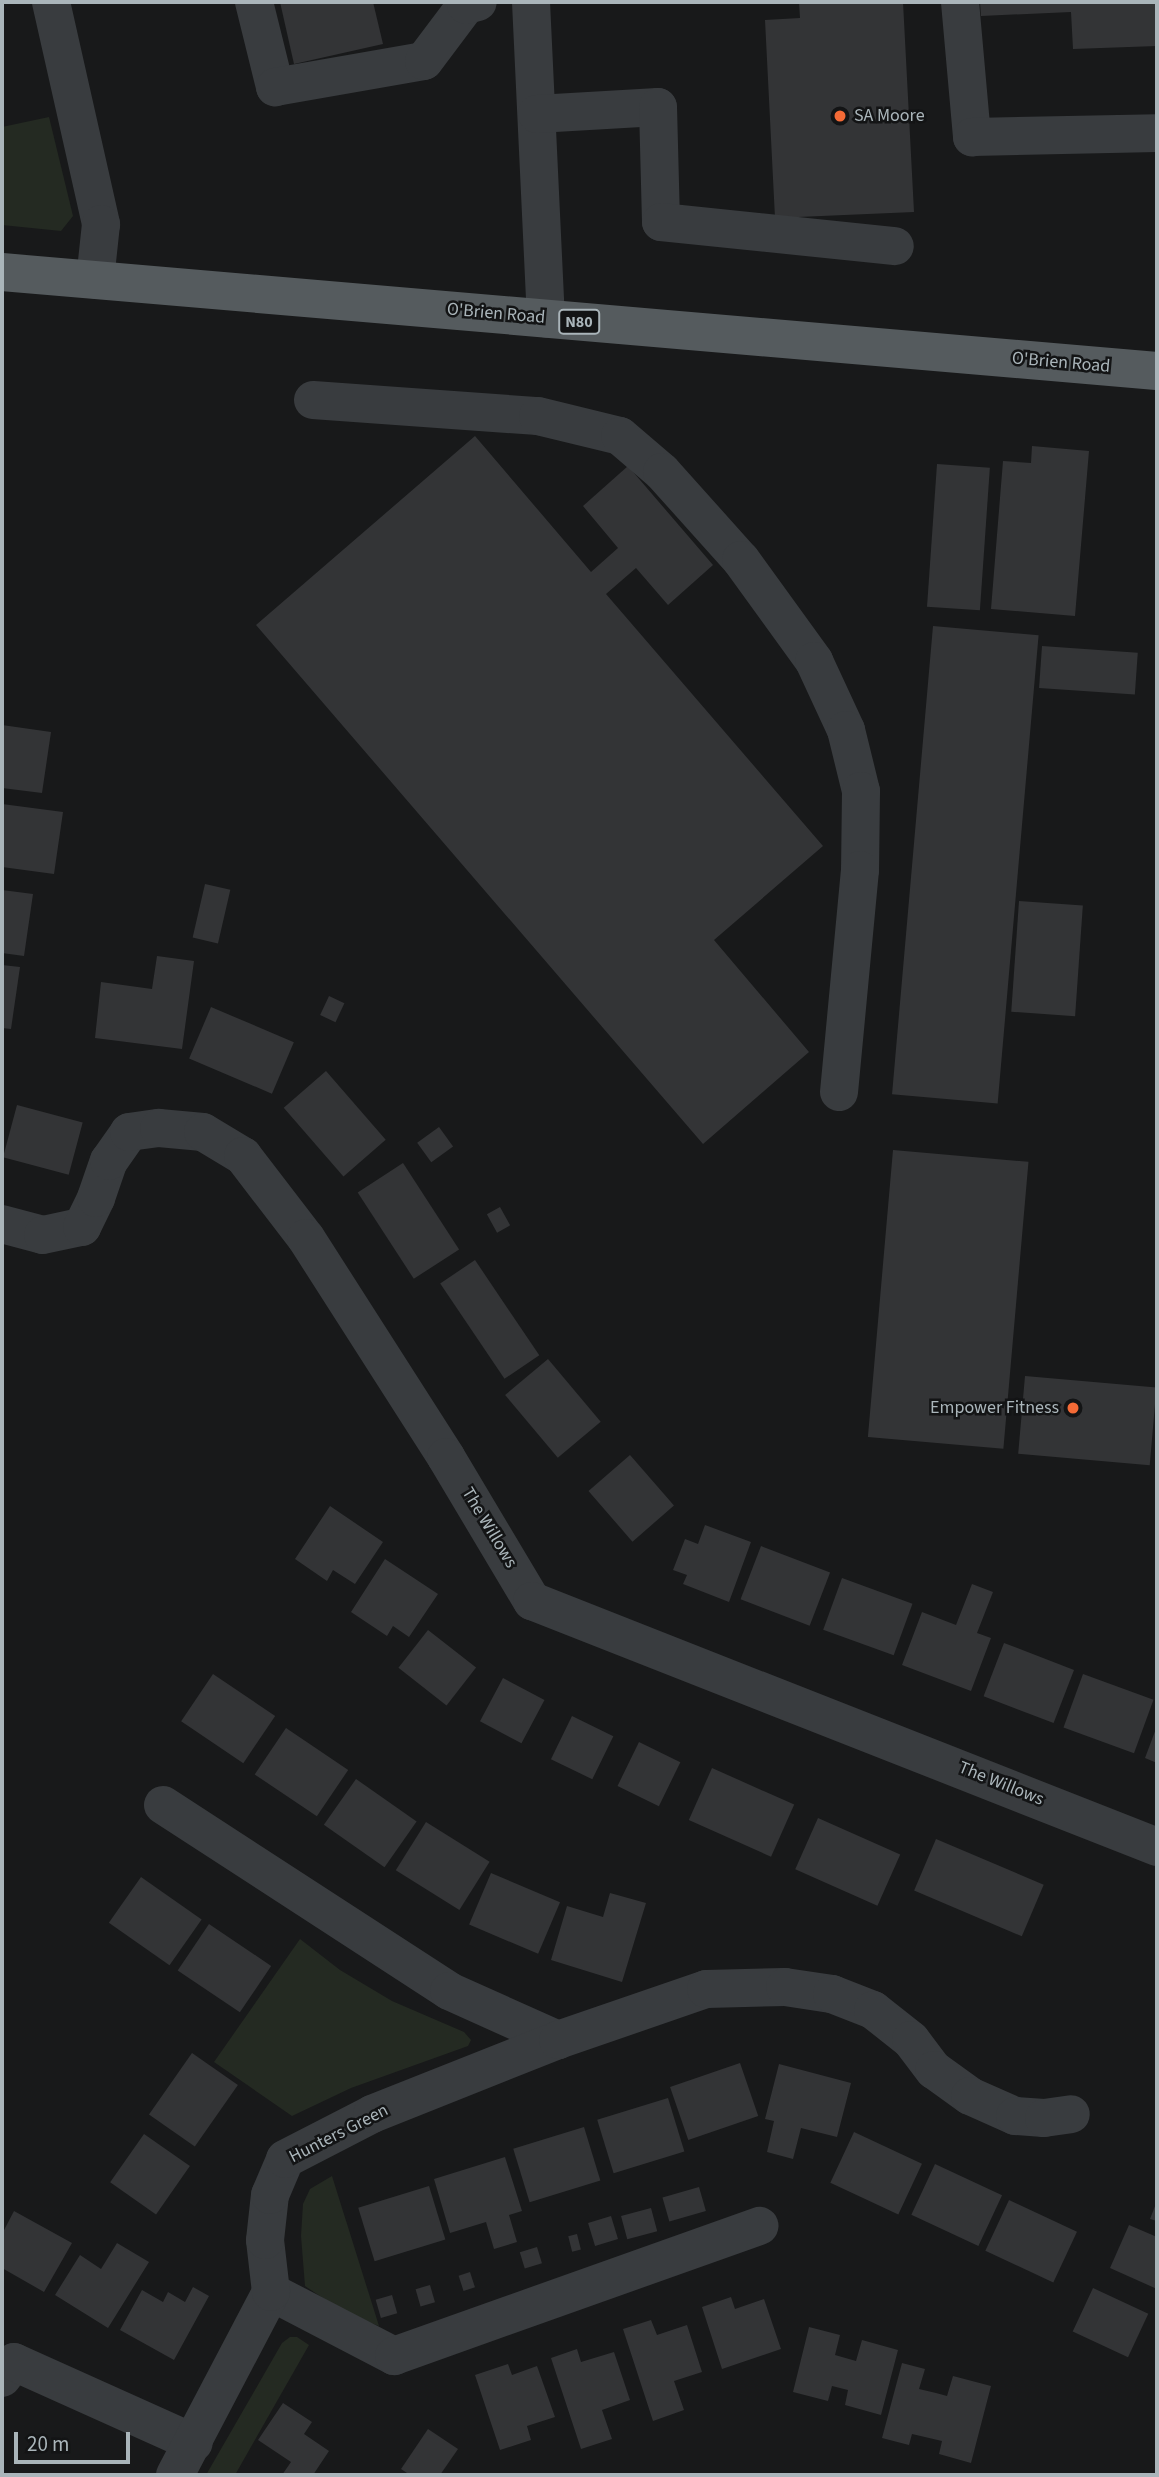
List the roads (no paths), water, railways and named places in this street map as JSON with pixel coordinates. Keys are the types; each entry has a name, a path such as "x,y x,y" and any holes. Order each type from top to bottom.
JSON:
{"main road":[{"name":"O'Brien Road","path":"2,272 1157,371"}],"street":[{"path":"51,2 100,224 95,280"},
{"path":"254,2 275,87 424,61 466,5 478,2"},
{"path":"531,2 546,319"},
{"path":"960,2 972,137 1157,133"},
{"path":"537,114 658,107 661,222 895,246"},
{"path":"313,400 538,415 620,436 662,472 741,560 814,661 846,730 861,791 860,870 839,1091"},
{"name":"The Willows","path":"2,1224 43,1235 82,1227 109,1161 129,1132 159,1128 203,1132 243,1156 306,1238 446,1457 532,1601 1157,1847"},
{"path":"163,1805 449,1991 558,2040"},
{"name":"Hunters Green","path":"271,2292 265,2240 270,2195 285,2159 372,2114 558,2040 706,1989 785,1987 832,1994 873,2010 911,2040 933,2070 970,2096 1015,2116 1044,2118 1071,2114"},
{"path":"175,2475 271,2292 394,2356 760,2226"},
{"path":"2,2378 14,2362 194,2443"}],"place":[{"name":"SA Moore","path":"840,116"},
{"name":"Empower Fitness","path":"1073,1408"}]}
